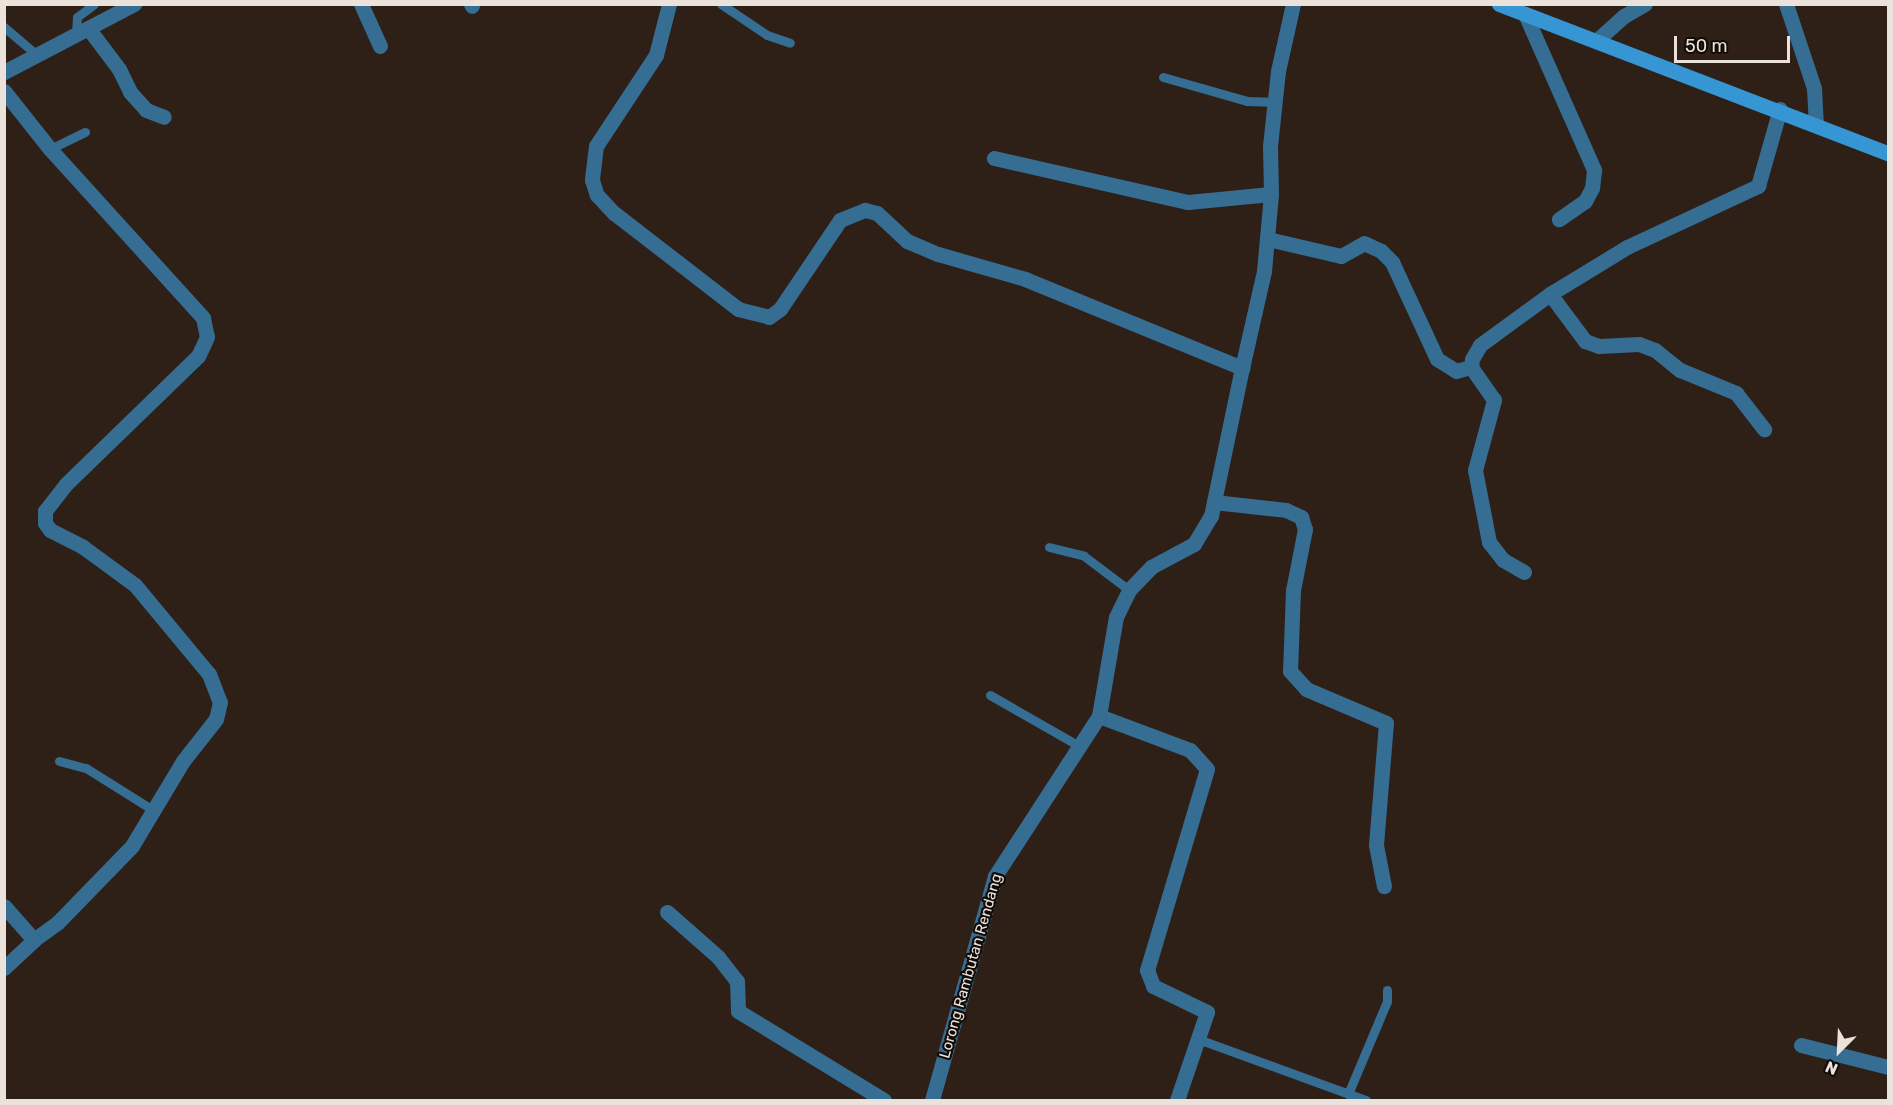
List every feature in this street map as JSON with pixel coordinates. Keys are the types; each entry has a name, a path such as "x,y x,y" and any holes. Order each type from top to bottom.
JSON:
{"main road":[{"path":"1506,6 1888,153"}],"street":[{"path":"4,72 134,4"},
{"path":"362,4 380,46"},
{"path":"669,4 656,55 596,146 592,180 597,195 614,213 738,309 769,318 780,309 840,220 865,210 877,213 907,241 938,254 1036,284 1242,368"},
{"path":"1177,1101 1207,1012 1153,986 1147,970 1207,769 1190,750 1099,716 1116,616 1129,590 1151,567 1194,544 1204,532 1214,502 1268,239 1271,194 1270,146 1275,102 1293,4"},
{"path":"1596,41 1624,16 1645,4"},
{"path":"1786,4 1814,88 1816,124"},
{"path":"1526,14 1594,170 1592,188 1585,201 1559,219"},
{"path":"82,31 146,110 164,117"},
{"path":"4,91 50,149 203,318 207,336 198,356 66,484 45,511 50,530 83,547 135,585 217,688 220,702 216,718 153,810 132,846 57,923 34,940 4,968"},
{"path":"1471,367 1480,345 1550,294 1627,247 1758,186 1780,110"},
{"path":"994,158 1188,202 1271,194"},
{"path":"1268,239 1341,256 1364,243 1382,251 1392,262 1437,359 1456,371 1471,367"},
{"path":"1550,294 1585,341 1599,346 1638,344 1655,350 1680,370 1736,393 1764,429"},
{"path":"1471,367 1494,400 1475,470 1489,542 1503,560 1524,572"},
{"path":"1214,502 1286,510 1301,517 1305,530 1293,590 1290,671 1306,689 1386,723 1377,844 1384,886"},
{"name":"Lorong Rambutan Rendang","path":"932,1101 995,876 1099,716"},
{"path":"4,906 34,940"},
{"path":"667,912 718,957 737,981 738,1011 884,1101"},
{"path":"1801,1045 1888,1067"}],"lane":[{"path":"82,31 77,17 94,4"},
{"path":"721,4 766,35 790,43"},
{"path":"4,27 37,55"},
{"path":"1163,77 1247,100 1275,102"},
{"path":"50,149 85,132"},
{"path":"1049,547 1084,556 1129,590"},
{"path":"990,695 1079,746"},
{"path":"59,761 86,768 153,810"},
{"path":"1348,1094 1387,1001 1387,990"},
{"path":"1198,1039 1366,1101"}]}
